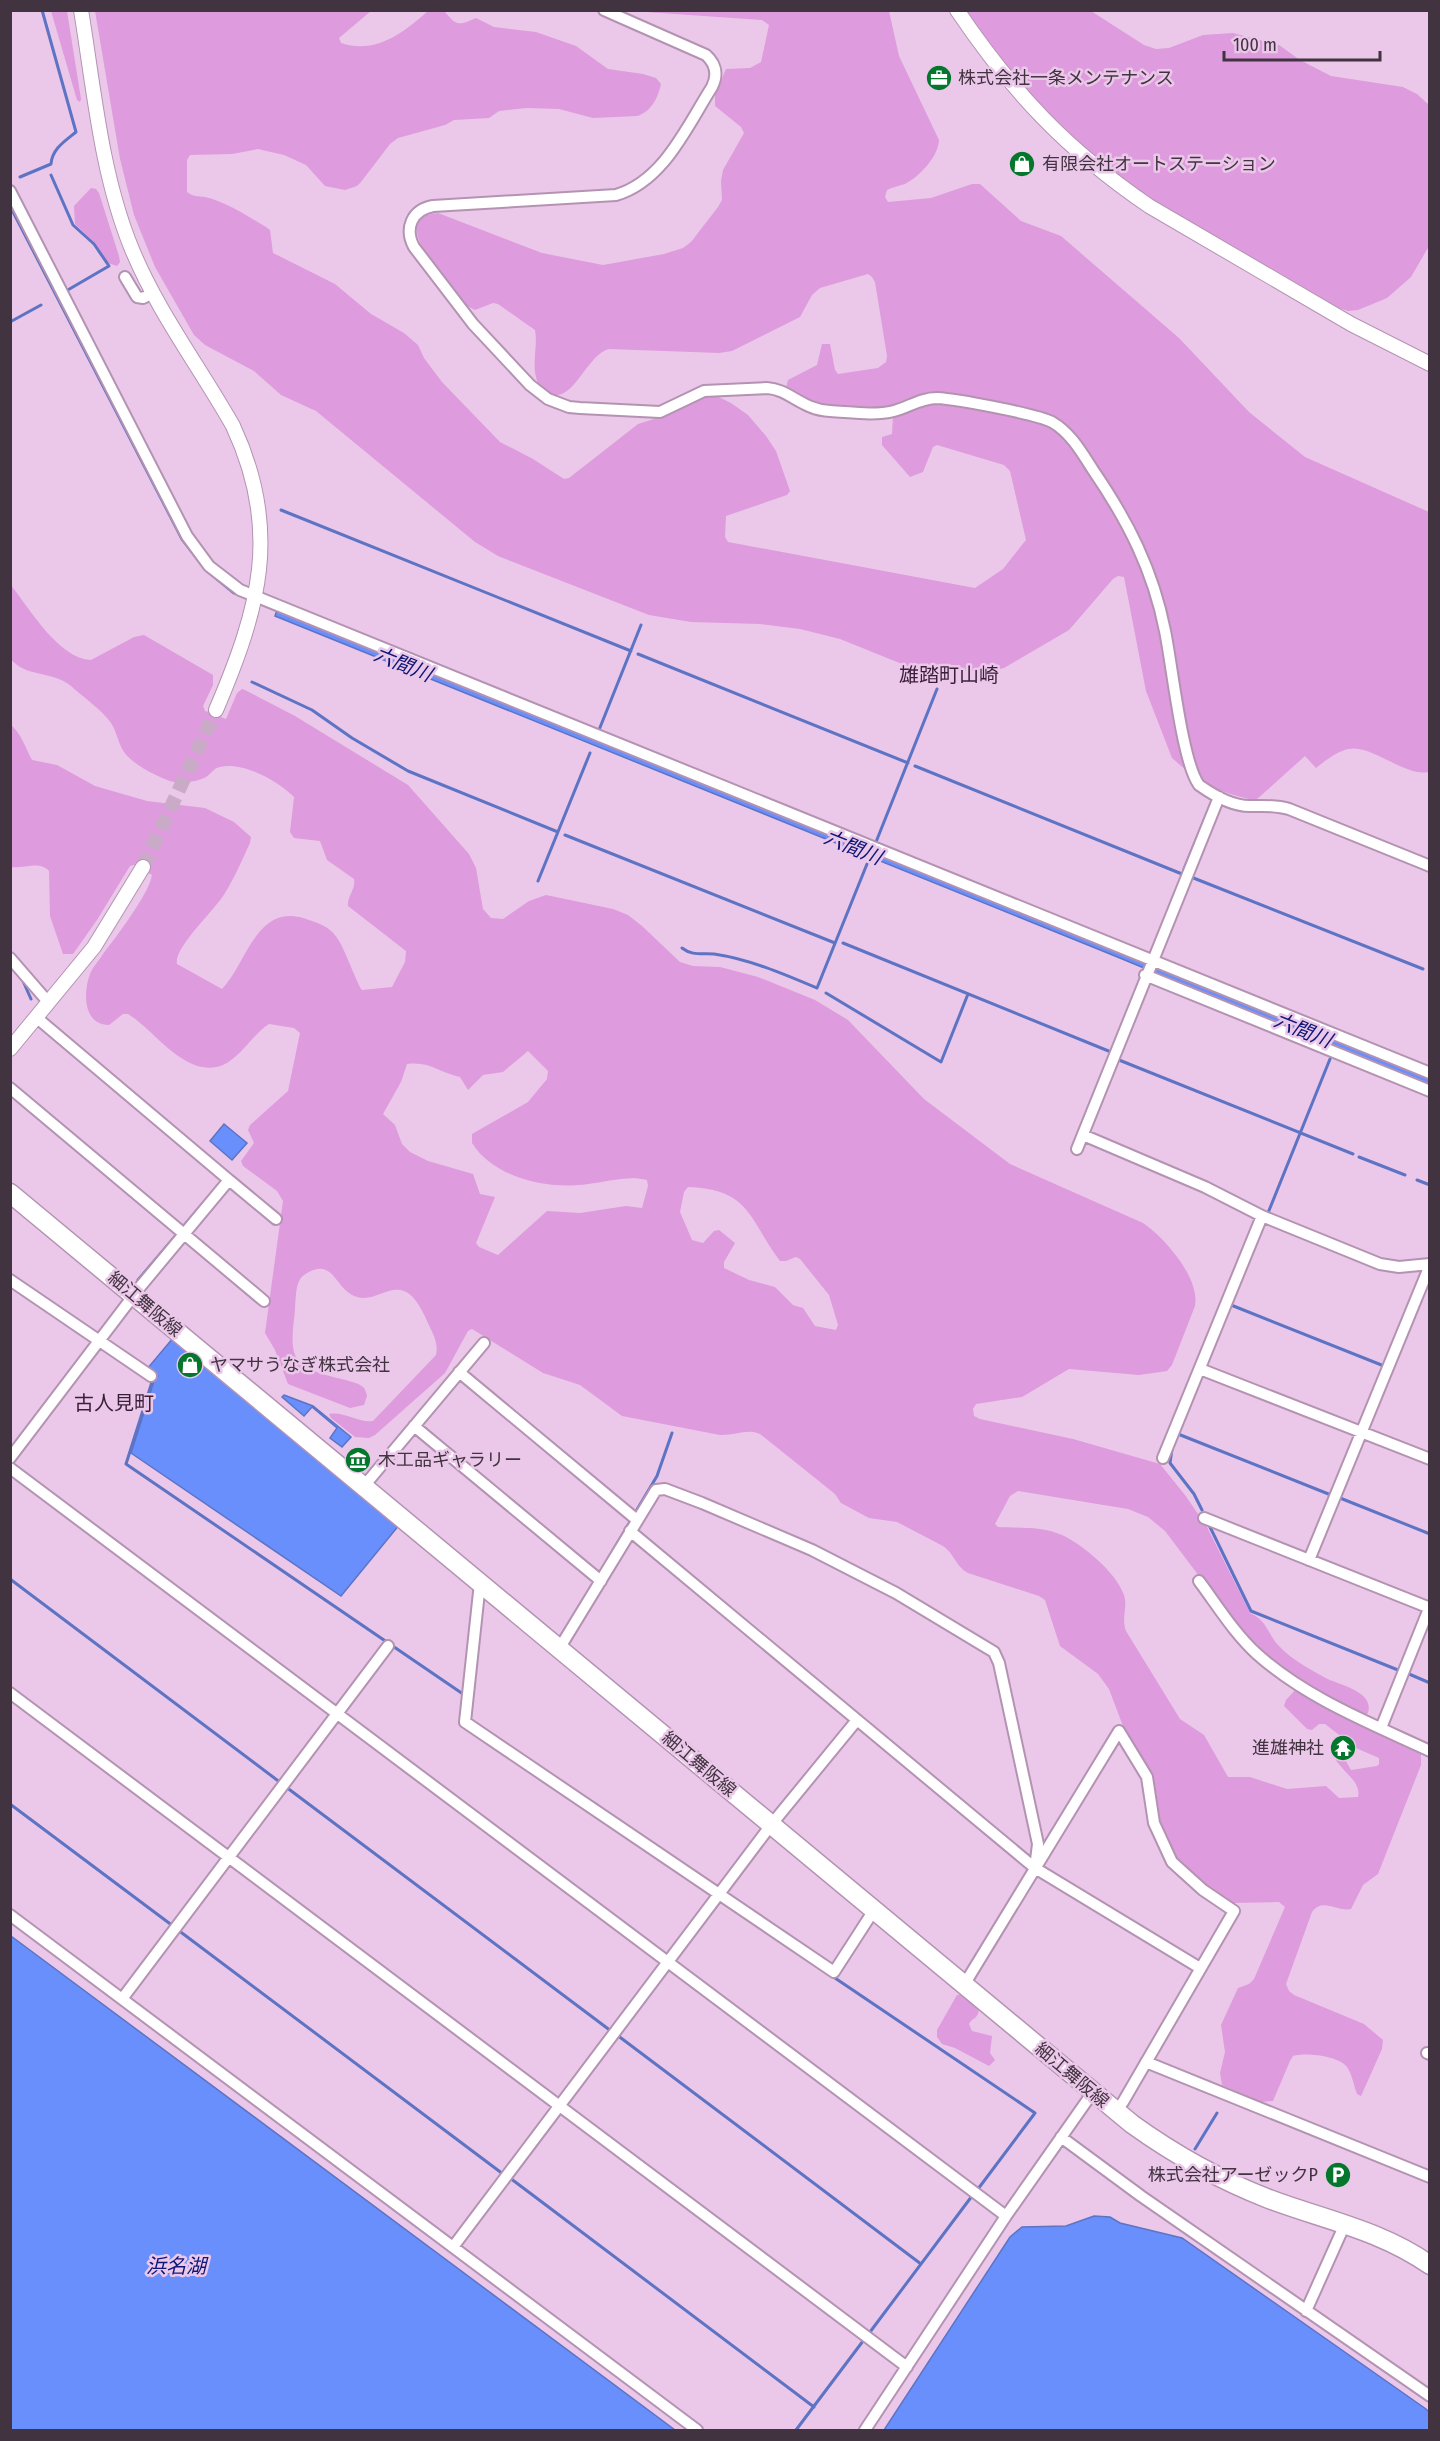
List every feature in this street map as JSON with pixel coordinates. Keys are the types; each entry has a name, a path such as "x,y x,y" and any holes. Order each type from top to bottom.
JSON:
{"main road":[{"name":"細江舞阪線","path":"10,1193 1116,2111 1156,2141 1215,2175 1269,2199 1393,2241 1430,2265"}],"street":[{"path":"81,10 113,191 131,247 153,293 233,426 250,468 258,501 261,555 256,597 238,655 216,710"},
{"path":"604,10 706,55 715,66 716,80 656,172 648,180 628,192 605,197 434,206 419,211 410,224 410,240 473,324 538,392 548,399 569,406 660,412 704,391 767,388 777,389 804,405 827,411 891,412 925,399 941,399 1035,416 1050,421 1064,430 1074,442 1117,505 1144,556 1161,611 1185,742 1194,776 1199,785 1219,797 1242,806 1270,805 1289,809 1430,866"},
{"path":"957,10 985,51 1026,102 1072,148 1122,188 1149,207 1351,324 1430,364"},
{"path":"10,191 193,546 209,566 229,583 256,597 1150,970 1430,1091"},
{"path":"125,277 137,297 143,298 153,293"},
{"path":"1077,1149 1219,797"},
{"path":"10,1049 107,928 143,867"},
{"path":"10,958 49,1003"},
{"path":"1150,970 1430,1073"},
{"path":"37,1018 276,1219"},
{"path":"10,1088 264,1301"},
{"path":"1083,1135 1205,1187 1262,1216 1389,1267 1429,1265 1309,1560"},
{"path":"10,1458 134,1295 230,1180"},
{"path":"1163,1458 1262,1216"},
{"path":"10,1280 152,1376"},
{"path":"364,1486 484,1343"},
{"path":"1200,1369 1430,1459"},
{"path":"459,1372 637,1520"},
{"path":"414,1426 601,1581"},
{"path":"10,1468 1006,2216"},
{"path":"559,1649 653,1493 660,1488 702,1503 812,1550 896,1593 994,1652 999,1663 1038,1844 1035,1868"},
{"path":"1204,1518 1429,1607 1381,1728"},
{"path":"630,1531 1035,1868 1200,1968"},
{"path":"1199,1581 1258,1655 1296,1683 1332,1705 1430,1751"},
{"path":"484,1586 479,1592 465,1722 834,1972 874,1910"},
{"path":"122,1999 388,1646"},
{"path":"10,1693 907,2367"},
{"path":"453,2247 771,1824 857,1720"},
{"path":"964,1985 1119,1731 1147,1777 1154,1822 1172,1862 1198,1886 1234,1911 1116,2111"},
{"path":"10,1915 697,2430"},
{"path":"1146,2062 1430,2177"},
{"path":"865,2430 1006,2216 1093,2092"},
{"path":"1061,2137 1141,2196 1430,2396"},
{"path":"1306,2311 1345,2224"}],"shaded area":[{"path":"51,11 67,11 80,102 77,100"},
{"path":"95,11 371,11 339,38 341,43 366,46 378,44 399,34 428,11 444,11 458,23 476,18 494,27 536,32 576,46 608,69 656,78 661,84 656,99 650,108 637,116 593,118 559,109 526,108 499,111 489,118 454,120 445,125 398,138 390,144 357,186 345,190 325,186 306,165 284,155 258,149 232,154 190,155 187,160 187,192 193,196 213,199 229,206 270,230 273,253 335,284 371,314 404,333 418,345 424,358 442,382 500,442 564,479 569,478 638,424 670,414 693,401 712,394 731,403 748,415 766,436 776,451 790,491 787,495 726,516 725,537 728,542 975,588 1003,569 1026,540 1010,471 1004,465 937,445 933,447 923,472 910,477 882,445 882,437 892,434 893,415 918,405 940,402 1034,419 1062,433 1114,506 1151,584 1187,771 1172,758 1146,691 1124,577 1118,576 1113,579 1069,630 1004,668 991,671 932,671 912,668 840,639 800,629 760,624 691,622 649,615 498,556 475,542 316,411 281,395 254,371 205,345 194,335 155,267 134,215 120,159"},
{"path":"631,11 889,11 899,56 939,140 932,159 922,171 905,184 887,190 885,197 888,202 931,198 972,184 980,184 1021,221 1061,236 1179,338 1249,412 1305,457 1429,512 1429,772 1409,770 1367,751 1349,749 1327,759 1316,768 1305,756 1256,800 1226,792 1199,777 1193,759 1157,582 1066,428 941,395 890,408 827,408 793,394 786,388 788,380 817,365 822,344 830,344 835,370 838,374 878,368 886,362 887,356 875,282 868,274 820,288 812,295 800,317 732,351 719,353 609,349 593,360 564,393 555,395 546,392 537,381 535,371 535,330 498,304 493,303 475,310 465,305 426,254 419,239 417,227 423,217 438,213 542,253 603,265 664,254 683,248 691,242 722,200 723,170 744,133 741,127 715,106 715,95 726,69 750,68 761,62 769,25 762,20"},
{"path":"967,11 1091,11 1144,45 1156,49 1169,48 1203,35 1233,33 1279,45 1300,60 1331,76 1403,87 1417,94 1429,105 1429,246 1411,277 1387,298 1358,310 1348,311 1339,308 1153,200 1101,163 1032,97 991,47"},
{"path":"91,188 96,189 99,193 119,256 120,262 117,266 108,263 95,243 75,224 74,206"},
{"path":"10,584 56,642 79,657 91,660 134,637 144,635 213,675 213,685 203,706 205,711 226,719 237,693 242,689 245,690 295,716 408,785 469,854 476,868 483,909 491,918 503,919 529,901 546,895 613,909 628,915 642,926 680,962 693,966 720,967 758,977 815,1000 848,1020 924,1099 1010,1164 1143,1223 1161,1238 1187,1271 1195,1295 1195,1306 1172,1365 1167,1371 1139,1375 1069,1369 1022,1397 976,1404 973,1409 974,1416 1073,1439 1160,1464 1207,1527 1250,1613 1264,1624 1276,1642 1294,1659 1322,1676 1353,1689 1366,1699 1369,1705 1368,1713 1364,1716 1317,1691 1272,1662 1246,1638 1165,1531 1148,1517 1128,1509 1018,1491 1010,1496 995,1524 998,1527 1039,1529 1062,1535 1089,1552 1114,1577 1124,1595 1126,1631 1180,1719 1204,1735 1228,1777 1250,1777 1287,1789 1326,1786 1339,1798 1358,1797 1356,1785 1334,1755 1342,1754 1351,1770 1377,1766 1379,1758 1356,1748 1325,1724 1319,1724 1312,1730 1307,1729 1284,1706 1286,1700 1296,1689 1421,1754 1421,1765 1378,1874 1363,1885 1351,1909 1325,1905 1312,1912 1286,1984 1294,1995 1364,2024 1383,2040 1382,2049 1361,2096 1357,2094 1350,2073 1343,2063 1314,2055 1293,2056 1273,2101 1261,2102 1222,2085 1220,2073 1225,2052 1221,2025 1238,1988 1249,1984 1254,1979 1285,1907 1279,1902 1230,1903 1205,1887 1176,1860 1109,1689 1098,1674 1060,1646 1045,1600 1039,1596 968,1573 943,1546 897,1522 869,1518 841,1503 835,1494 760,1434 745,1432 720,1435 622,1416 580,1385 543,1373 472,1329 468,1331 445,1373 375,1435 369,1438 355,1437 329,1414 373,1421 436,1355 437,1346 417,1303 408,1293 399,1290 362,1298 352,1295 327,1270 313,1270 304,1275 297,1286 293,1338 295,1355 300,1363 318,1373 359,1384 367,1396 364,1405 350,1408 288,1384 275,1350 265,1333 283,1201 277,1191 243,1166 241,1161 254,1143 248,1130 250,1125 288,1091 300,1033 294,1028 269,1024 229,1061 209,1068 196,1066 184,1060 128,1014 123,1014 109,1025 100,1024 94,1020 86,998 90,974 139,904 152,875 134,865 130,866 73,954 63,954 50,916 49,871 36,865 11,867 11,725 21,737 32,760 57,765 95,786 147,801 205,808 234,822 251,837 229,887 188,939 178,957 177,964 222,989 264,927 275,919 289,916 306,919 333,932 362,990 392,987 405,962 406,951 348,906 354,879 327,860 320,841 294,838 290,832 294,797 279,785 260,774 229,766 218,768 206,777 188,782 174,782 158,776 138,765 128,756 122,749 113,726 107,718 71,686 56,678 23,669 10,658","holes":["528,1051 548,1071 547,1079 528,1102 472,1134 472,1143 482,1155 508,1173 540,1183 572,1185 632,1178 647,1180 648,1186 642,1208 626,1206 580,1213 547,1211 498,1255 479,1247 476,1243 495,1197 480,1194 473,1174 428,1161 410,1152 402,1144 395,1125 383,1114 401,1082 407,1064 422,1064 460,1077 468,1090 483,1075 503,1072","688,1187 709,1189 737,1200 754,1220 780,1261 796,1257 800,1259 829,1295 838,1325 836,1330 815,1326 803,1308 793,1305 775,1287 749,1280 724,1268 724,1262 735,1243 719,1230 714,1231 703,1243 692,1240 680,1212 684,1192"]},
{"path":"962,1994 975,2003 979,2010 969,2024 972,2031 992,2036 990,2053 995,2060 989,2066 955,2048 942,2044 937,2037 937,2030 957,1995"}],"water":[{"name":"六間川","path":"277,610 1429,1077 1429,1086 1115,956 275,616"},
{"path":"224,1124 247,1143 232,1160 210,1141"},
{"path":"173,1338 400,1524 341,1596 131,1453 154,1381 158,1376 147,1369"},
{"path":"284,1395 313,1406 351,1437 342,1447 330,1438 337,1428 312,1407 304,1416 282,1397"},
{"name":"浜名湖","path":"11,1936 675,2430 11,2430"},
{"path":"1094,2216 1110,2217 1120,2223 1182,2238 1426,2409 1429,2412 1429,2430 884,2430 1010,2237 1022,2227 1066,2226"}],"waterway":[{"path":"20,177 51,164 56,150 76,132 42,10"},
{"path":"51,175 73,225 94,244 109,266 66,291"},
{"path":"10,206 182,539 206,570 234,593"},
{"path":"10,322 41,305"},
{"path":"281,510 631,651"},
{"path":"599,730 641,625"},
{"path":"638,654 908,763"},
{"path":"252,682 312,710 352,738 408,771 558,832"},
{"name":"六間川","path":"876,842 937,689"},
{"path":"538,881 590,753"},
{"path":"915,766 1182,874"},
{"path":"1184,869 1212,801"},
{"path":"565,835 835,943"},
{"name":"六間川","path":"682,948 693,953 727,956 753,963 817,988 867,864"},
{"path":"1191,877 1423,969"},
{"path":"843,943 1111,1052"},
{"path":"23,981 31,999"},
{"path":"826,993 941,1062 968,994"},
{"name":"六間川","path":"1268,1213 1330,1059"},
{"path":"1119,1060 1353,1154"},
{"path":"1359,1157 1405,1175"},
{"path":"1417,1180 1430,1185"},
{"path":"182,1228 222,1181"},
{"path":"138,1280 178,1233"},
{"path":"1231,1305 1384,1366"},
{"path":"147,1379 152,1382 126,1464 463,1694 463,1698"},
{"path":"635,1513 657,1476 672,1433"},
{"path":"1178,1434 1331,1495"},
{"path":"1172,1449 1170,1463 1194,1494 1202,1510"},
{"path":"1340,1498 1430,1534"},
{"path":"608,1559 631,1520"},
{"path":"1210,1527 1251,1611 1398,1670"},
{"path":"10,1579 281,1783"},
{"path":"1409,1674 1430,1683"},
{"path":"286,1787 611,2031"},
{"path":"10,1804 173,1926"},
{"path":"178,1930 503,2174"},
{"path":"832,1976 1035,2113 978,2189"},
{"path":"617,2035 921,2264"},
{"path":"1195,2149 1217,2113"},
{"path":"510,2178 814,2407"},
{"path":"870,2332 972,2196"},
{"path":"796,2430 863,2341"}],"tunnel":[{"path":"143,867 216,710"}],"place":[{"name":"株式会社一条メンテナンス","path":"939,78"},
{"name":"有限会社オートステーション","path":"1022,164"},
{"name":"ヤマサうなぎ株式会社","path":"190,1365"},
{"name":"木工品ギャラリー","path":"358,1460"},
{"name":"進雄神社","path":"1343,1748"},
{"name":"株式会社アーゼックP","path":"1338,2175"}],"district":[{"name":"雄踏町山崎","path":"949,675"},
{"name":"古人見町","path":"114,1403"}]}
